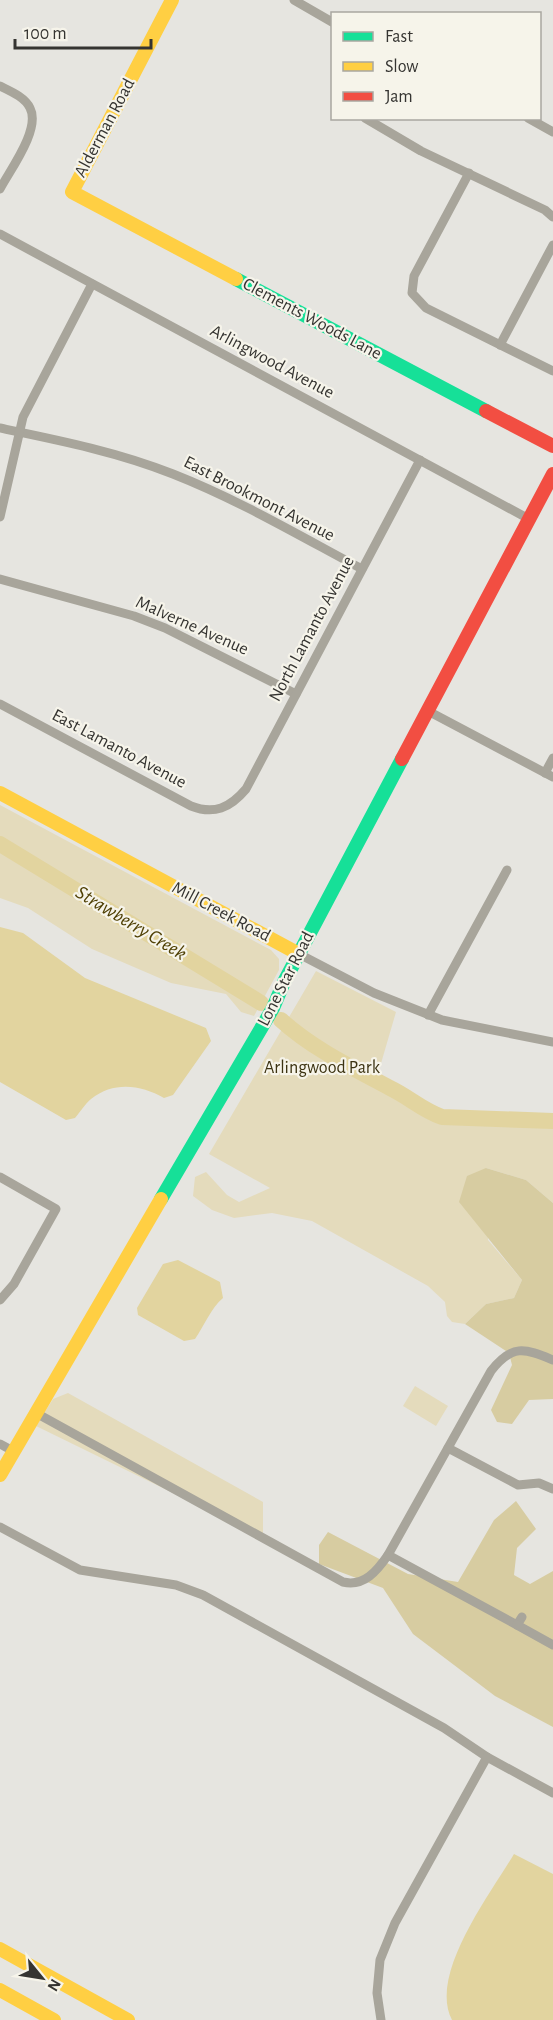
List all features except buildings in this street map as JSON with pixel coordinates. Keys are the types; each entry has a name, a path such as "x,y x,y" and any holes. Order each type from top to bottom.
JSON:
{"main road":[{"name":"Alderman Road","path":"72,192 172,0"},
{"name":"Clements Woods Lane","path":"72,192 553,446"},
{"name":"Lone Star Road","path":"0,1475 273,1008 299,954 553,474"},
{"name":"Mill Creek Road","path":"0,793 299,954"},
{"path":"0,1948 128,2020"},
{"path":"0,1990 54,2020"}],"street":[{"path":"294,0 331,21"},
{"path":"0,86 23,99 30,108 33,118 31,131 0,189"},
{"path":"368,120 421,151 469,172 545,210 553,217"},
{"path":"532,120 553,132"},
{"path":"469,172 414,276 412,293 426,308 553,371"},
{"name":"Arlingwood Avenue","path":"0,234 529,519"},
{"path":"500,345 553,245"},
{"path":"0,517 19,432 32,397 92,284"},
{"name":"East Brookmont Avenue","path":"0,428 105,452 172,473 208,489 362,569"},
{"name":"North Lamanto Avenue","path":"226,808 236,801 246,789 420,460"},
{"name":"Malverne Avenue","path":"0,579 134,616 165,628 296,694"},
{"name":"East Lamanto Avenue","path":"0,704 191,806 203,811 226,808"},
{"path":"428,711 549,775 553,758"},
{"path":"428,1016 507,870"},
{"name":"Mill Creek Road","path":"299,954 374,993 428,1016 553,1042"},
{"path":"0,1177 56,1209 14,1284 0,1300"},
{"path":"36,1413 343,1582 351,1584 366,1580 388,1555 490,1371 500,1358 519,1350 533,1352 553,1360"},
{"path":"0,1444 13,1451"},
{"path":"448,1448 518,1485 539,1483 553,1489"},
{"path":"0,1527 80,1570 176,1585 203,1595 444,1728 488,1757 553,1793"},
{"path":"388,1555 520,1621 553,1645"},
{"path":"381,2020 377,1993 380,1960 395,1923 488,1757"}],"green space":[{"path":"0,805 271,950 279,959 279,970 254,1016 241,1012 226,994 171,983 92,949 28,908 0,898"},
{"name":"Arlingwood Park","path":"316,971 396,1012 375,1084 424,1114 447,1123 553,1128 553,1203 526,1180 486,1168 488,1240 522,1280 514,1298 486,1304 465,1324 452,1322 447,1316 445,1302 428,1286 312,1221 272,1213 234,1218 212,1210 193,1196 195,1177 206,1172 227,1195 239,1202 270,1188 209,1154"},
{"path":"415,1386 448,1406 436,1426 403,1406"},
{"path":"68,1393 263,1502 263,1537 36,1426 53,1399"}],"shaded area":[{"path":"0,927 23,933 85,978 206,1028 211,1041 173,1095 164,1098 137,1088 109,1089 91,1099 75,1118 66,1120 0,1082"},
{"path":"486,1168 526,1180 553,1203 553,1399 529,1400 512,1424 497,1422 491,1410 512,1365 509,1353 465,1324 486,1304 514,1298 522,1280 459,1202 467,1176"},
{"path":"178,1260 220,1282 223,1298 211,1312 195,1339 184,1341 138,1315 137,1308 163,1264"},
{"path":"516,1501 536,1529 517,1548 514,1575 530,1584 553,1571 553,1727 495,1696 413,1634 383,1588 319,1564 319,1545 328,1532 408,1574 458,1582 494,1520"},
{"path":"514,1854 553,1874 553,2020 452,2020 447,2002 448,1981 455,1958 478,1912"}],"waterway":[{"name":"Strawberry Creek","path":"0,844 261,1003"},
{"name":"Strawberry Creek","path":"281,1020 306,1040 334,1057 442,1117 553,1121"}],"traffic: fast":[{"path":"236,279 486,411"},
{"path":"161,1199 273,1008 284,982 402,759"}],"traffic: slow":[{"path":"172,0 72,192 236,279"},
{"path":"0,793 299,954"},
{"path":"0,1475 161,1199"},
{"path":"0,1949 128,2020"},
{"path":"0,1990 54,2020"}],"traffic: jam":[{"path":"486,411 553,446"},
{"path":"402,759 553,474"}]}
